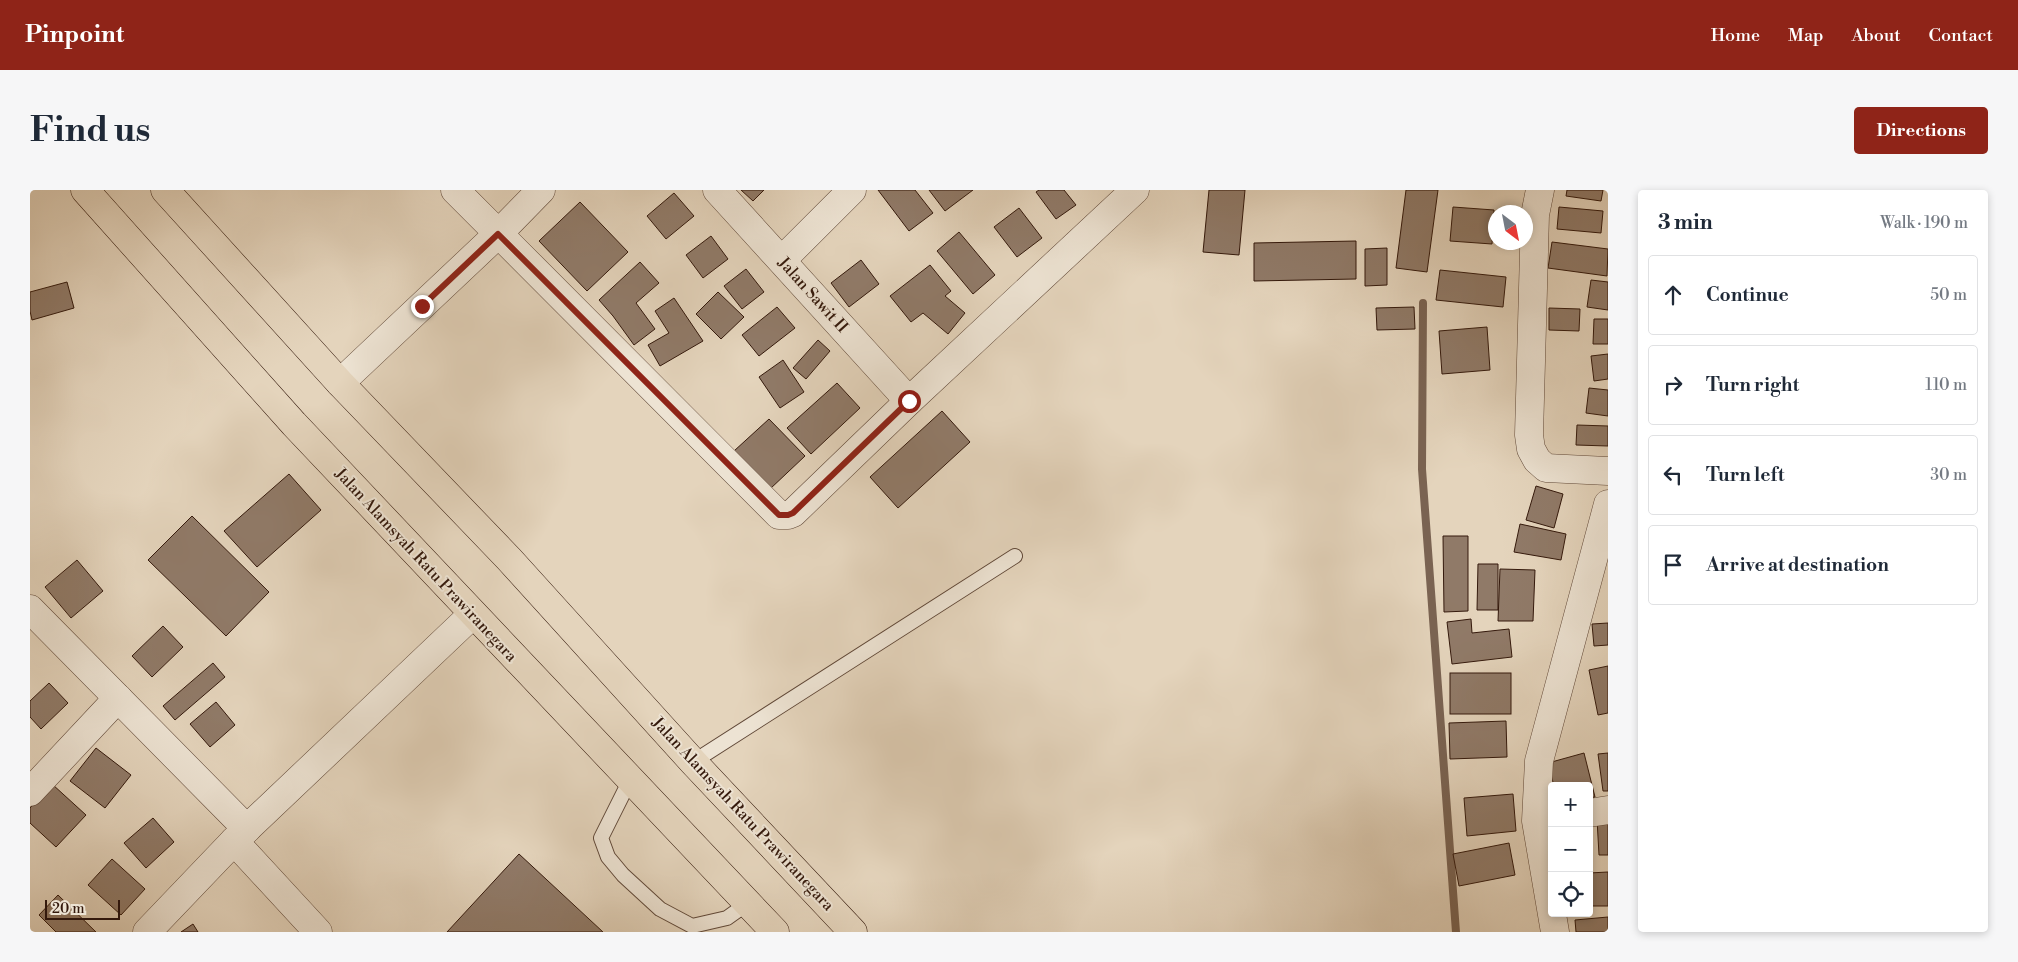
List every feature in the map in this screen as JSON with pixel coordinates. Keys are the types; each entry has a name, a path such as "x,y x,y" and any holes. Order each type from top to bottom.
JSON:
{"highway":[{"name":"Jalan Alamsyah Ratu Prawiranegara","path":"85,190 294,424 775,932"},
{"name":"Jalan Alamsyah Ratu Prawiranegara","path":"165,190 340,383 509,559 693,762 853,932"}],"street":[{"path":"456,190 779,515 793,513 1120,195"},
{"path":"340,383 542,190"},
{"name":"Jalan Sawit II","path":"717,190 909,401"},
{"path":"782,260 852,190"},
{"path":"1540,190 1535,215 1529,436 1531,449 1537,460 1546,468 1608,471"},
{"path":"1555,932 1539,761 1608,504"},
{"path":"30,609 118,698 241,835 318,932"},
{"path":"147,932 241,835 472,614"},
{"path":"30,792 118,698"},
{"path":"1593,812 1608,810"}],"lane":[{"path":"693,762 1015,556"},
{"path":"630,780 601,838 608,858 623,876 660,909 692,926 727,918 748,903"}],"building":[{"path":"741,190 764,190 753,201"},
{"path":"878,190 915,190 933,213 909,231"},
{"path":"929,190 973,190 945,211"},
{"path":"1039,190 1064,190 1076,205 1056,219 1036,192"},
{"path":"1209,190 1245,190 1239,255 1203,252"},
{"path":"1406,190 1438,190 1427,272 1396,268"},
{"path":"1567,190 1603,190 1601,201 1566,196"},
{"path":"674,193 694,216 666,239 647,216"},
{"path":"580,202 628,252 587,291 539,241"},
{"path":"1453,207 1488,210 1488,244 1450,241"},
{"path":"1559,207 1603,211 1601,233 1557,229"},
{"path":"1019,208 1042,238 1017,257 994,227"},
{"path":"959,232 995,275 973,294 937,251"},
{"path":"711,236 728,259 703,278 686,255"},
{"path":"1356,241 1356,279 1254,281 1254,243"},
{"path":"1552,242 1608,249 1607,276 1548,268"},
{"path":"1387,248 1387,285 1365,286 1365,249"},
{"path":"861,260 879,284 849,307 831,283"},
{"path":"640,262 659,283 636,303 655,329 634,345 599,300"},
{"path":"930,265 951,291 945,296 965,313 948,334 923,313 911,322 890,296"},
{"path":"746,269 764,292 742,309 724,286"},
{"path":"1440,270 1506,277 1503,307 1436,300"},
{"path":"1591,280 1608,282 1608,310 1587,307"},
{"path":"67,282 74,308 32,320 30,292"},
{"path":"718,292 744,317 721,339 696,314"},
{"path":"674,298 703,341 660,366 648,345 669,333 655,311"},
{"path":"777,307 795,328 759,356 742,335"},
{"path":"1414,307 1415,329 1377,330 1376,308"},
{"path":"1549,308 1580,309 1579,331 1549,330"},
{"path":"1594,319 1608,319 1608,344 1593,344"},
{"path":"1487,327 1490,370 1442,374 1439,331"},
{"path":"818,340 830,351 806,379 793,368"},
{"path":"1608,354 1608,379 1594,381 1591,356"},
{"path":"783,360 804,392 780,408 759,377"},
{"path":"837,383 860,408 811,454 787,428"},
{"path":"1589,388 1608,390 1608,416 1586,413"},
{"path":"942,411 970,442 898,508 870,477"},
{"path":"769,419 805,456 770,489 734,451"},
{"path":"1577,425 1608,426 1608,446 1576,445"},
{"path":"289,474 321,510 257,567 224,531"},
{"path":"1536,486 1563,494 1554,528 1526,520"},
{"path":"192,516 269,592 226,636 148,560"},
{"path":"1520,524 1566,534 1561,560 1514,552"},
{"path":"1443,536 1468,536 1468,611 1444,612"},
{"path":"77,560 103,591 71,618 45,587"},
{"path":"1478,564 1498,564 1498,610 1477,610"},
{"path":"1500,569 1535,570 1533,621 1498,621"},
{"path":"1471,619 1472,633 1509,629 1512,657 1452,664 1447,622"},
{"path":"1608,623 1608,645 1594,646 1592,624"},
{"path":"163,626 183,647 152,677 132,656"},
{"path":"213,663 225,677 175,720 163,706"},
{"path":"1608,666 1608,713 1598,715 1589,670"},
{"path":"1450,673 1511,673 1511,714 1450,714"},
{"path":"49,683 68,703 41,729 30,717 30,701"},
{"path":"216,702 235,725 210,747 190,724"},
{"path":"1506,721 1507,757 1450,759 1449,723"},
{"path":"96,748 131,775 105,808 70,781"},
{"path":"1584,753 1591,782 1553,782 1548,763"},
{"path":"1608,753 1608,791 1603,791 1598,754"},
{"path":"52,784 86,815 56,847 30,823 30,808"},
{"path":"1513,794 1516,831 1467,836 1464,798"},
{"path":"153,818 174,842 146,868 124,843"},
{"path":"1597,819 1608,819 1608,855 1599,855"},
{"path":"1509,843 1515,875 1459,886 1453,854"},
{"path":"519,854 603,932 447,932"},
{"path":"112,859 145,889 121,915 88,885"},
{"path":"1608,872 1608,906 1593,906 1593,873"},
{"path":"58,895 96,932 56,932 39,915"},
{"path":"1608,917 1608,932 1576,932 1575,920"},
{"path":"193,924 198,932 181,932"}],"waterway":[{"path":"1423,303 1422,469 1456,932"}],"route":[{"path":"422,306 498,234 779,515 784,516 793,513 909,401"}]}
